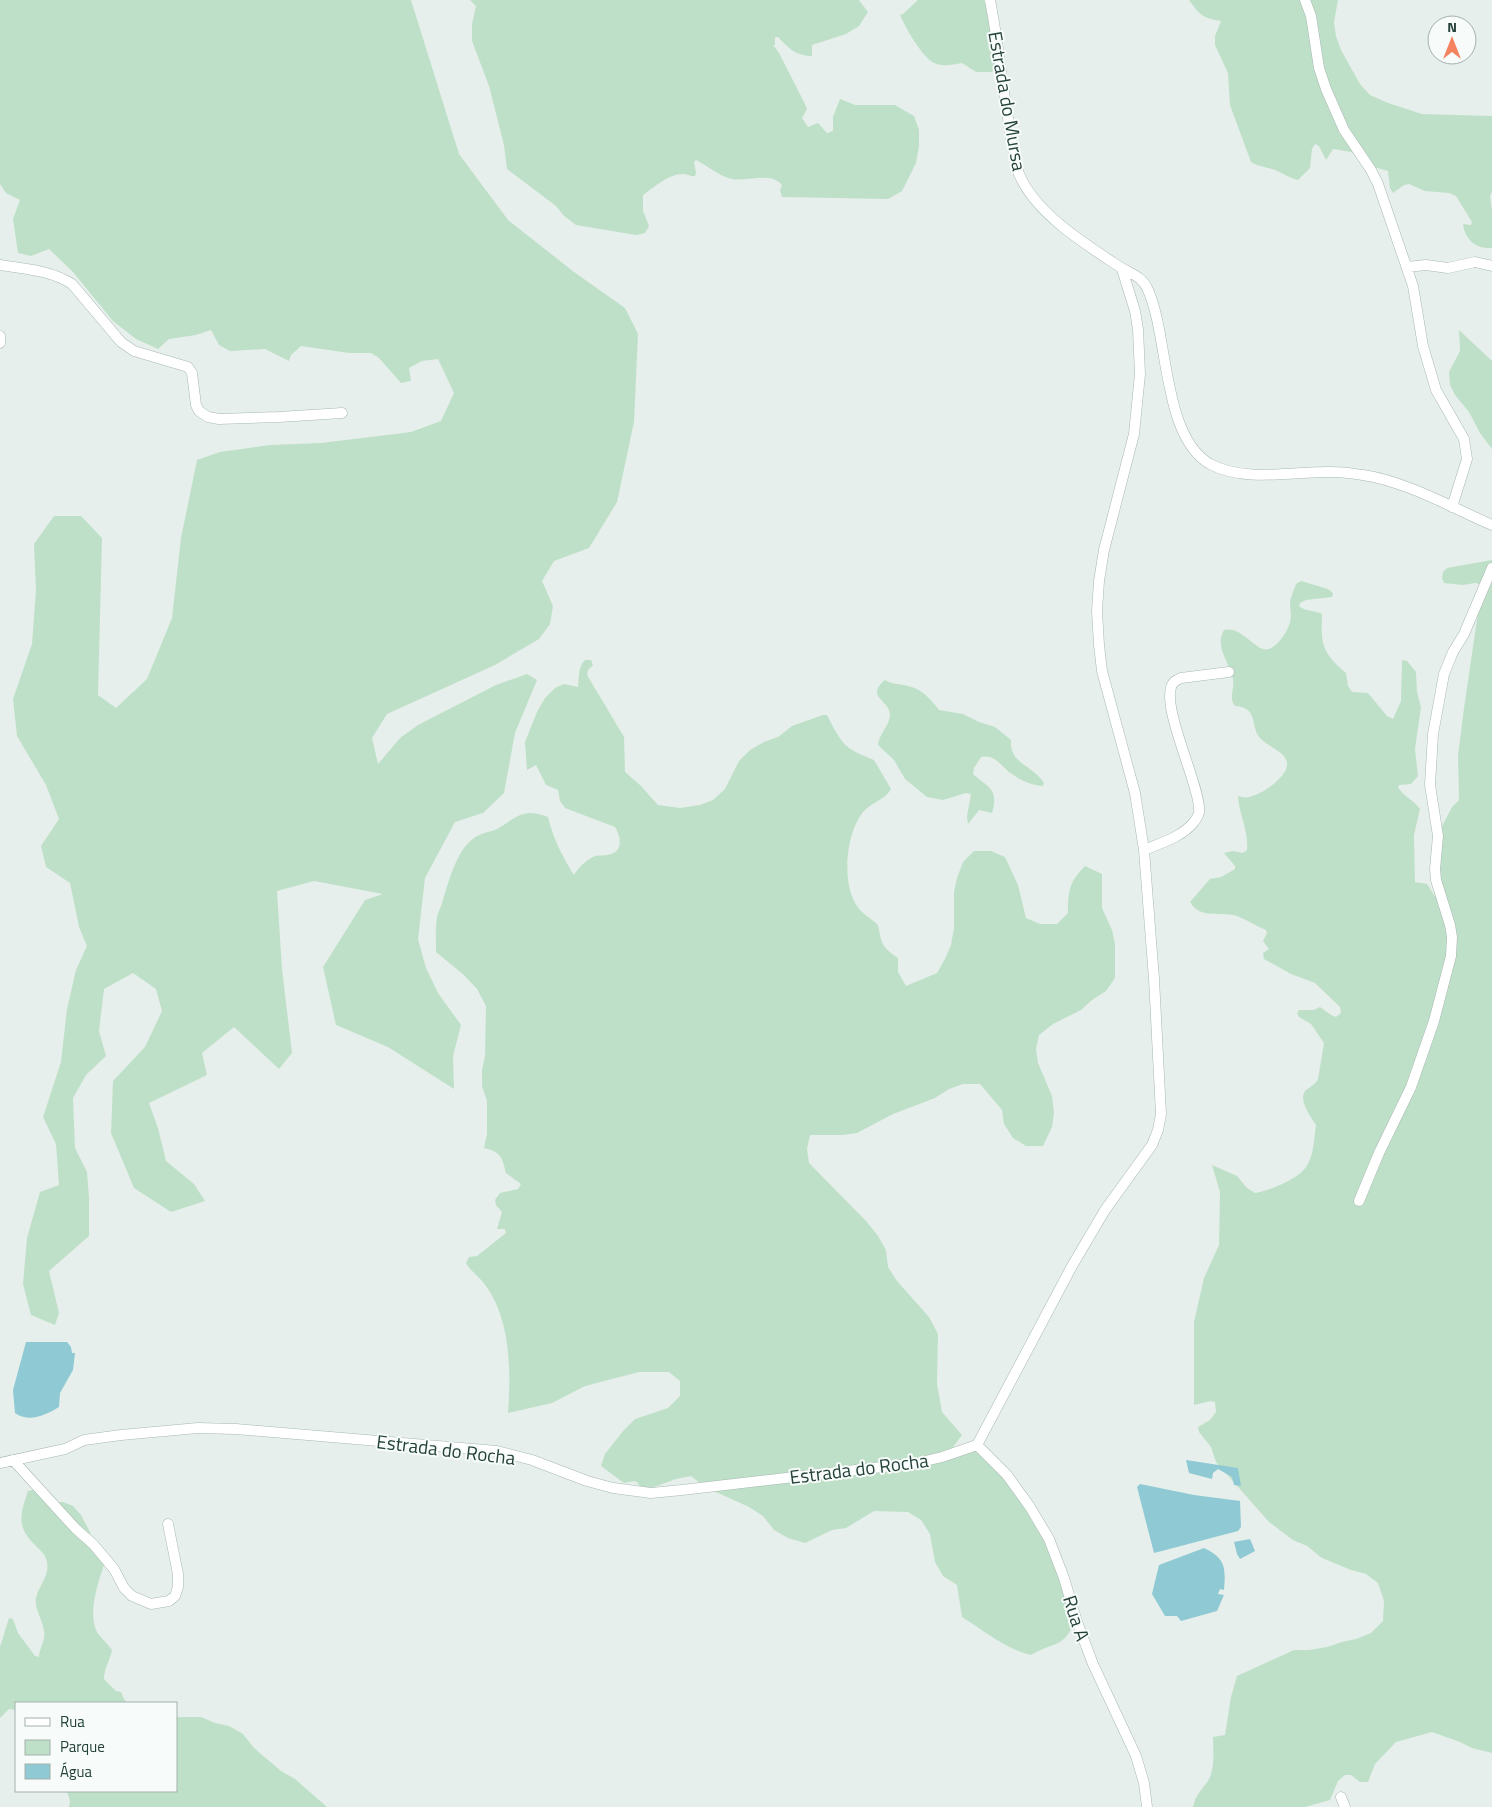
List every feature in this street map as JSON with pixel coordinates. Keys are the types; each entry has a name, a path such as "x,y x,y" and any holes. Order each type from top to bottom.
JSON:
{"street":[{"name":"Estrada do Mursa","path":"990,0 1015,162 1022,179 1031,194 1043,208 1064,227 1122,269 1138,277 1148,290 1158,324 1169,389 1186,439 1195,452 1208,463 1221,469 1242,474 1334,472 1366,476 1406,488 1492,526"},
{"path":"1305,0 1311,16 1319,68 1326,89 1344,130 1371,170 1378,184 1407,267 1424,346 1436,390 1464,439 1467,459 1452,507"},
{"path":"1407,267 1426,265 1448,268 1475,262 1492,266"},
{"path":"0,265 44,272 64,278 72,284 121,342 134,351 188,367 192,373 196,405 208,418 269,418 342,412"},
{"path":"978,1445 1072,1266 1105,1210 1152,1145 1158,1130 1161,1114 1144,850 1135,793 1102,671 1097,611 1104,550 1134,434 1140,374 1138,329 1135,311 1122,269"},
{"path":"0,336 0,343"},
{"path":"1359,1201 1379,1153 1411,1087 1434,1021 1451,956 1452,938 1450,925 1436,874 1438,836 1430,785 1433,734 1444,674 1464,634 1492,568"},
{"path":"1144,850 1180,834 1194,822 1200,810 1198,797 1171,707 1170,689 1174,682 1181,678 1229,672"},
{"name":"Estrada do Rocha","path":"0,1463 65,1449 84,1440 121,1434 189,1429 236,1429 497,1451 532,1460 587,1481 613,1488 652,1493 916,1463 942,1458 978,1445"},
{"name":"Rua A","path":"978,1445 1007,1475 1030,1507 1049,1539 1093,1664 1136,1756 1144,1782 1147,1807"},
{"path":"13,1460 76,1529 94,1544 114,1569 124,1588 132,1596 151,1604 170,1601 175,1596 178,1587 178,1574 168,1524"},
{"path":"1341,1797 1345,1807"}],"green space":[{"path":"0,0 411,0 459,154 508,220 574,272 625,308 638,334 634,422 617,502 589,548 554,561 542,581 553,606 550,624 539,639 495,665 387,714 372,738 378,764 400,738 418,725 496,685 527,674 537,680 515,733 504,793 483,813 455,822 425,878 418,939 426,968 438,993 461,1025 453,1056 454,1089 388,1047 336,1025 323,967 365,900 383,894 314,881 277,891 282,969 292,1053 279,1069 234,1027 202,1053 207,1075 149,1103 158,1128 166,1161 194,1184 205,1201 171,1212 134,1188 111,1133 113,1081 145,1047 162,1011 156,989 133,973 104,989 99,1031 106,1056 86,1075 73,1098 75,1148 87,1172 89,1236 49,1271 59,1313 55,1325 31,1315 23,1284 27,1238 40,1192 59,1185 56,1144 43,1117 61,1062 67,1009 76,970 87,946 79,927 70,883 46,867 41,846 59,819 46,785 17,736 13,699 32,644 36,590 34,544 54,516 81,516 102,538 98,695 116,708 147,679 172,618 181,538 197,460 220,452 270,445 321,443 411,432 441,421 454,393 438,359 422,361 409,368 411,381 401,383 379,358 371,353 349,353 301,346 291,355 289,361 265,349 230,351 219,345 211,330 196,335 169,339 158,349 136,339 113,321 73,272 49,249 31,256 18,253 13,219 20,200 6,193 0,184"},
{"path":"470,0 859,0 868,12 859,26 846,34 812,45 812,56 801,55 793,51 778,37 775,37 775,45 773,45 805,104 807,109 802,118 808,127 818,123 827,133 833,131 833,117 840,99 855,105 895,105 914,116 919,130 916,163 902,191 888,199 782,197 780,190 782,185 777,181 765,178 738,180 728,178 696,160 694,162 695,176 683,174 672,176 643,195 643,211 649,226 645,233 636,235 576,225 564,216 556,206 507,169 504,145 489,86 472,41 472,24 476,6"},
{"path":"918,0 984,0 1000,63 992,72 976,72 962,63 941,65 929,60 914,41 900,15"},
{"path":"1189,0 1338,0 1334,22 1336,36 1341,50 1360,84 1370,95 1422,114 1492,116 1492,192 1490,196 1492,248 1476,245 1466,235 1463,224 1471,225 1472,222 1456,196 1449,193 1425,191 1409,184 1404,185 1393,193 1390,188 1388,171 1374,167 1351,152 1333,149 1326,160 1319,146 1315,144 1312,149 1310,168 1298,180 1251,162 1230,105 1228,73 1215,45 1215,36 1221,21 1202,15"},
{"path":"1459,330 1492,361 1492,449 1450,385 1449,372 1460,351"},
{"path":"1492,560 1492,1753 1472,1748 1432,1732 1396,1742 1375,1764 1368,1782 1360,1782 1351,1775 1345,1775 1338,1781 1330,1800 1305,1807 1193,1807 1196,1798 1212,1772 1213,1737 1225,1735 1231,1697 1237,1676 1294,1650 1327,1647 1371,1633 1383,1621 1384,1601 1378,1583 1366,1574 1322,1558 1269,1522 1216,1462 1211,1447 1199,1432 1198,1427 1210,1420 1216,1412 1215,1402 1211,1401 1194,1405 1194,1322 1204,1278 1219,1245 1220,1192 1212,1165 1237,1176 1247,1188 1255,1193 1275,1187 1302,1172 1309,1163 1316,1125 1306,1108 1303,1098 1306,1090 1318,1079 1324,1043 1311,1024 1299,1017 1297,1013 1299,1010 1314,1010 1320,1007 1336,1017 1341,1013 1340,1007 1315,983 1291,974 1264,959 1263,953 1269,949 1263,941 1267,933 1266,930 1237,916 1199,911 1190,902 1210,879 1221,877 1235,869 1235,866 1224,853 1233,851 1243,853 1247,850 1247,836 1238,796 1248,797 1267,789 1279,779 1287,767 1287,762 1283,755 1264,742 1257,734 1253,719 1248,710 1235,706 1233,703 1233,679 1222,649 1221,636 1224,630 1231,630 1237,631 1264,649 1269,649 1276,645 1289,626 1291,617 1290,600 1296,584 1301,581 1328,589 1333,593 1332,597 1306,600 1300,603 1299,606 1322,614 1322,634 1325,648 1332,659 1346,673 1348,686 1352,692 1368,693 1387,716 1393,719 1401,701 1402,660 1407,661 1416,672 1417,692 1421,707 1415,749 1418,776 1411,784 1399,785 1398,787 1420,809 1414,835 1415,882 1427,884 1442,910 1452,913 1440,881 1440,830 1452,807 1459,800 1458,756 1478,613 1485,591 1481,584 1444,583 1442,578 1443,572 1447,568"},
{"path":"585,660 591,660 593,665 588,670 587,675 624,737 625,772 658,805 680,808 700,805 713,800 725,789 739,761 750,750 778,737 792,726 823,715 827,715 844,744 874,760 891,789 885,796 867,808 858,820 850,844 847,871 852,896 857,906 877,924 884,946 898,958 898,972 906,986 937,973 945,959 951,945 954,928 954,892 957,878 963,862 974,851 991,851 1005,857 1018,885 1026,918 1040,924 1057,924 1068,913 1070,887 1085,866 1102,874 1102,908 1112,930 1115,944 1115,978 1106,991 1081,1010 1053,1024 1039,1035 1036,1049 1038,1063 1052,1096 1054,1113 1052,1127 1043,1146 1026,1146 1013,1138 1004,1124 1002,1110 980,1084 963,1084 949,1089 935,1098 893,1114 857,1133 810,1135 807,1149 809,1163 867,1222 878,1236 886,1250 888,1267 897,1281 929,1317 938,1334 937,1384 942,1412 962,1435 953,1447 976,1452 989,1458 1005,1470 1045,1540 1076,1619 1067,1636 1058,1643 1031,1655 1004,1644 962,1617 957,1585 943,1576 935,1562 930,1534 921,1520 908,1512 874,1511 846,1528 832,1530 805,1543 788,1538 774,1530 763,1516 749,1507 705,1487 691,1476 676,1479 643,1491 637,1482 624,1483 601,1466 605,1454 635,1419 668,1408 680,1396 680,1381 669,1372 639,1372 585,1386 552,1403 508,1413 509,1364 505,1331 494,1300 486,1286 466,1263 469,1257 477,1256 506,1233 505,1229 497,1229 502,1212 496,1205 495,1200 500,1193 518,1189 521,1184 506,1173 502,1159 497,1153 484,1148 487,1134 487,1101 482,1086 482,1070 485,1056 486,1006 477,989 464,975 436,952 436,922 454,866 470,841 522,814 533,813 548,817 558,847 574,875 592,857 609,855 618,850 620,839 615,827 565,808 560,801 558,790 546,785 536,765 527,770 525,742 537,712 545,698 555,688 564,684 578,687 580,669"},
{"path":"885,680 910,686 920,691 939,710 963,714 995,727 1011,740 1011,748 1014,754 1039,777 1044,783 1043,786 1019,779 995,759 981,757 974,768 973,774 988,786 993,794 994,805 992,813 979,810 968,824 967,816 971,794 966,793 943,800 927,797 905,779 894,760 878,745 890,716 887,706 877,691"},
{"path":"33,1490 50,1502 63,1502 73,1506 81,1515 90,1532 95,1548 104,1565 96,1590 93,1619 99,1635 112,1650 104,1679 116,1691 121,1692 126,1702 15,1702 15,1710 9,1709 0,1718 0,1647 9,1618 13,1619 18,1633 35,1656 39,1657 44,1638 36,1598 48,1567 46,1557 25,1533 23,1527 22,1514 28,1491"},
{"path":"178,1717 201,1717 229,1726 243,1734 254,1748 281,1771 295,1779 327,1807 69,1807 70,1801 67,1792 178,1792"}],"water":[{"path":"26,1342 67,1342 71,1347 72,1353 75,1353 73,1370 60,1393 59,1407 49,1413 32,1418 15,1413 13,1390"},
{"path":"1186,1460 1238,1468 1241,1486 1234,1485 1232,1477 1218,1469 1213,1473 1212,1479 1189,1473"},
{"path":"1140,1484 1194,1495 1240,1501 1241,1527 1238,1531 1154,1553 1137,1487"},
{"path":"1250,1539 1255,1551 1240,1559 1234,1542"},
{"path":"1204,1548 1216,1556 1223,1564 1225,1575 1224,1590 1220,1589 1218,1594 1224,1595 1217,1611 1181,1621 1177,1616 1165,1616 1152,1594 1159,1565"}]}
